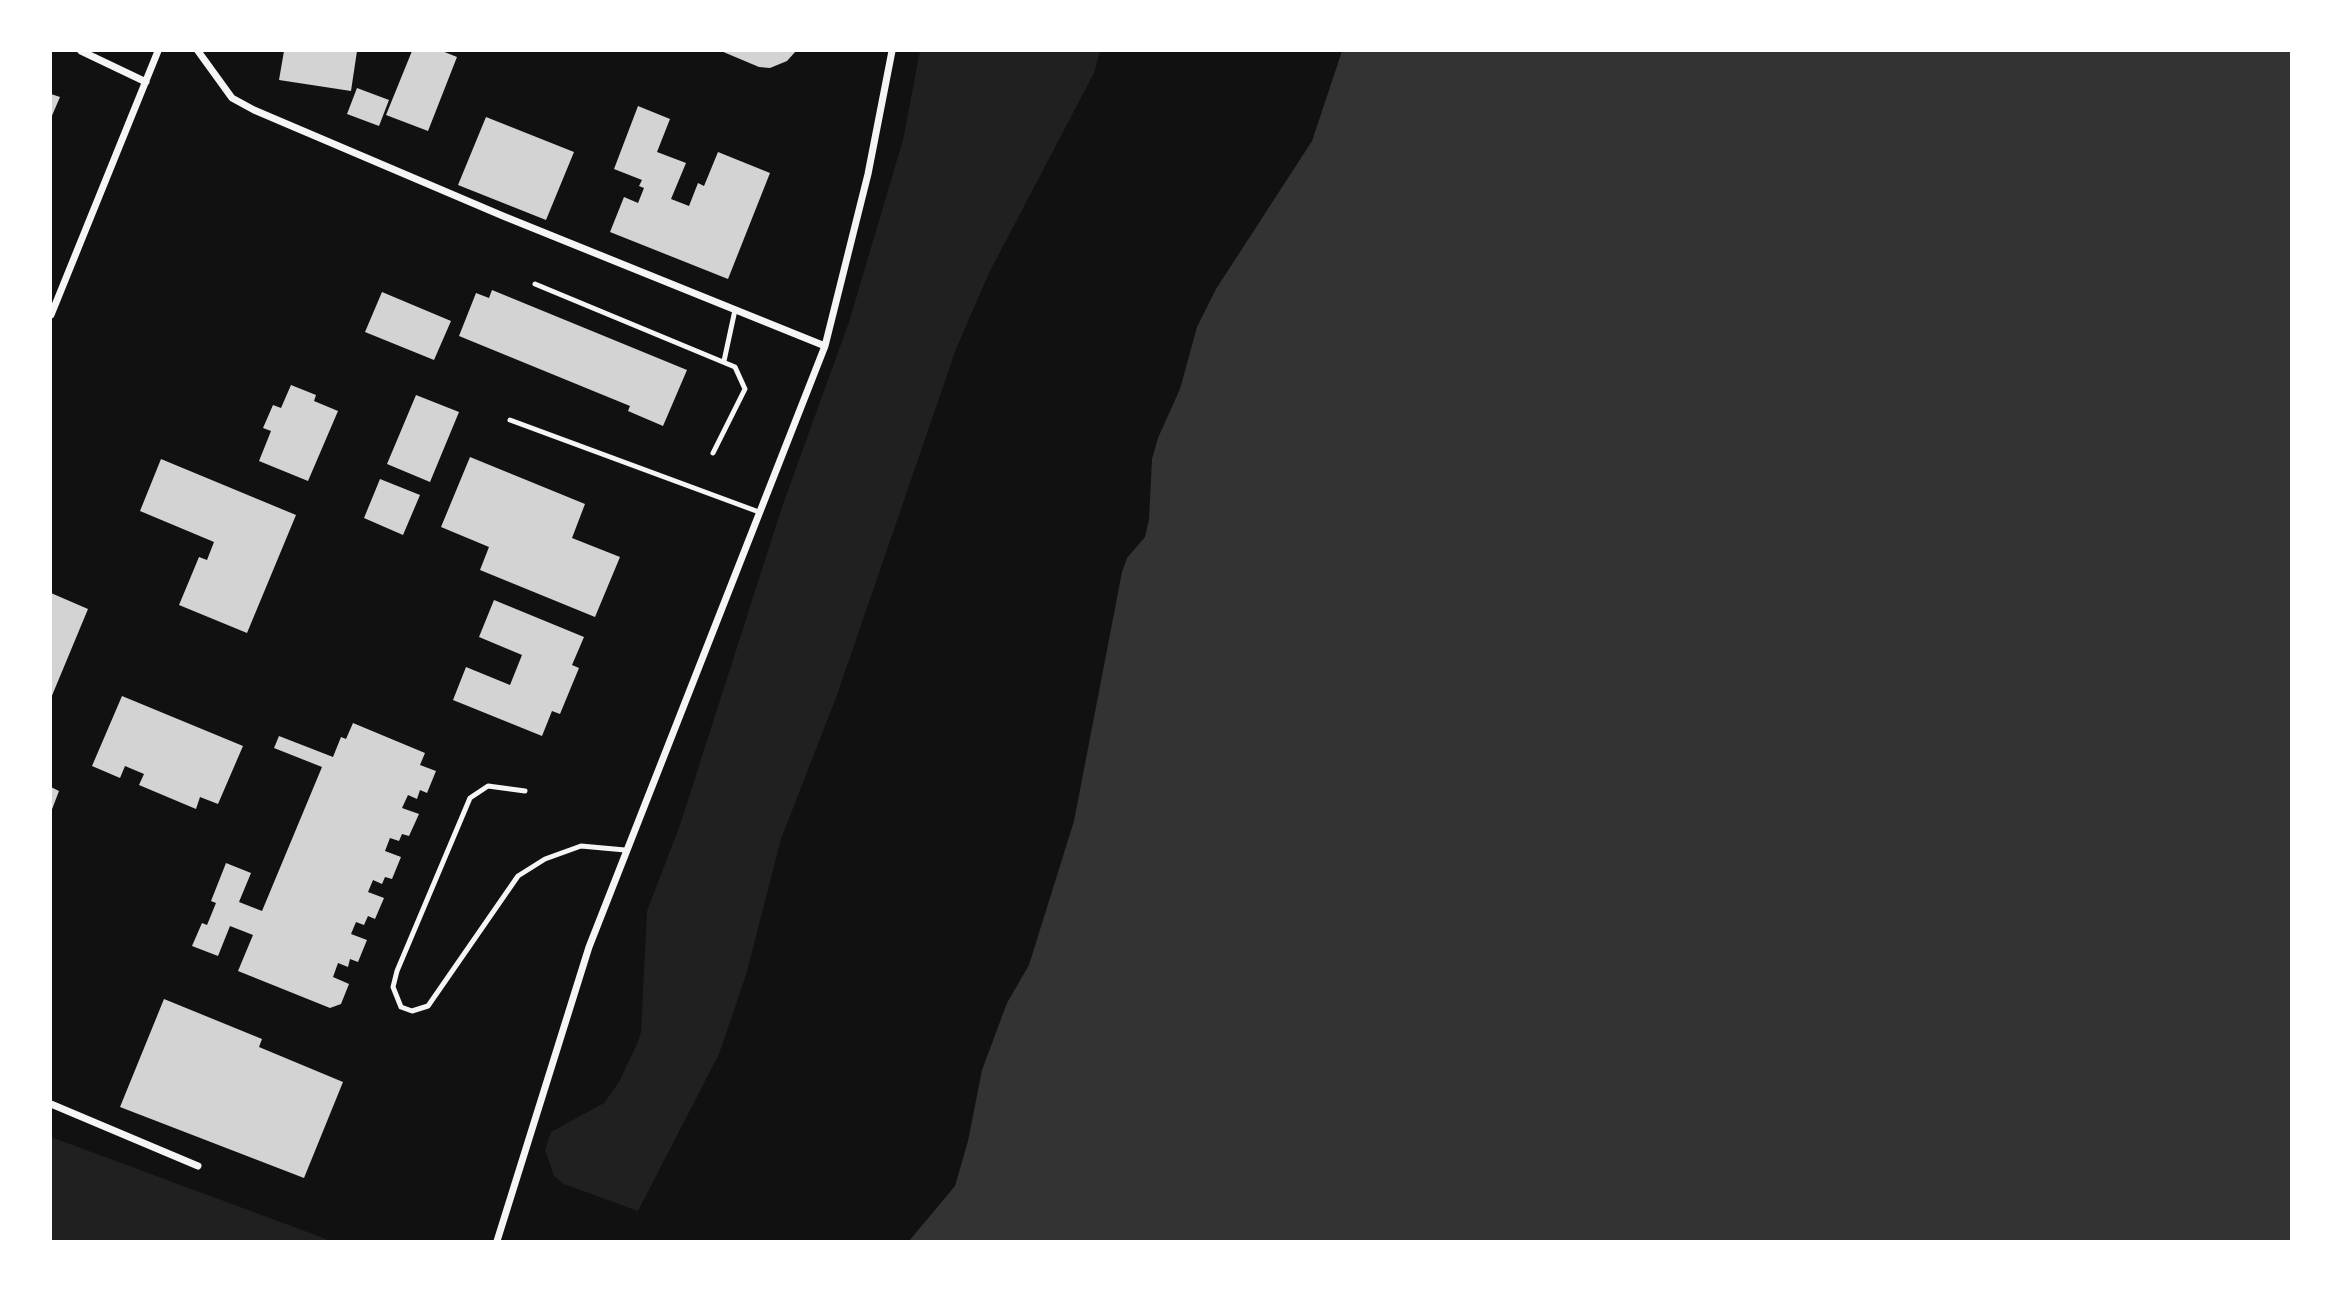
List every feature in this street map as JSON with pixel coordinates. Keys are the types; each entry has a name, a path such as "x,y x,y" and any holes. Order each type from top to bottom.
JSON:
{"street":[{"path":"81,51 146,82"},
{"path":"51,315 158,51"},
{"path":"198,51 232,98 254,110 503,216 825,346"},
{"path":"497,1241 589,947 825,346 869,174 892,51"},
{"path":"51,1104 198,1166"}],"lane":[{"path":"536,284 735,367 746,389 713,453"},
{"path":"724,361 735,310"},
{"path":"510,420 759,512"},
{"path":"526,791 488,786 470,797 397,971 393,987 401,1007 412,1011 428,1006 518,876 545,859 581,846 625,850"}],"shaded area":[{"path":"920,51 1100,51 1094,73 989,273 956,349 837,695 781,839 746,975 719,1054 638,1211 564,1184 554,1176 545,1150 551,1132 604,1103 619,1082 637,1044 641,1032 647,911 680,825 782,507 849,322 903,140"},
{"path":"1342,51 2291,51 2291,1241 909,1241 955,1186 968,1141 982,1070 1007,1003 1029,965 1074,821 1122,572 1127,558 1145,537 1149,520 1152,459 1158,438 1180,389 1197,327 1216,289 1312,141"},
{"path":"51,1137 321,1237 330,1241 51,1241"}],"building":[{"path":"284,51 357,51 351,91 279,80"},
{"path":"412,51 442,51 457,57 428,131 386,115"},
{"path":"721,51 796,51 787,61 770,68 759,67"},
{"path":"357,88 389,100 379,126 347,114"},
{"path":"51,94 60,97 51,118"},
{"path":"638,106 670,119 657,152 686,163 671,199 689,206 698,183 704,186 718,152 770,173 728,279 610,232 624,197 638,203 644,188 639,186 642,180 614,169"},
{"path":"486,117 574,152 546,220 458,185"},
{"path":"492,290 687,370 663,426 628,411 630,406 459,336 476,293 489,298"},
{"path":"382,292 451,321 434,360 365,332"},
{"path":"291,385 316,395 314,401 338,411 308,481 259,461 271,431 263,428 273,405 281,408"},
{"path":"416,395 459,412 430,482 387,464"},
{"path":"470,457 585,504 572,538 620,557 595,617 480,570 489,547 441,527"},
{"path":"161,459 296,515 247,633 179,605 199,557 207,560 214,542 140,511"},
{"path":"380,479 420,495 403,535 364,518"},
{"path":"51,593 88,609 51,698"},
{"path":"494,600 584,637 572,665 579,668 560,714 552,711 542,736 453,700 466,667 510,685 522,655 479,637"},
{"path":"122,696 243,746 218,804 200,797 196,809 139,785 144,774 125,766 120,778 92,766"},
{"path":"353,723 425,753 420,765 436,771 427,793 420,790 417,799 408,795 402,808 419,814 409,836 402,834 399,841 390,838 385,851 401,857 392,879 385,877 382,884 373,880 368,892 384,898 375,919 368,916 364,925 356,922 351,934 367,940 358,962 350,959 348,967 338,963 333,977 349,984 341,1004 330,1008 238,971 253,935 230,926 218,956 192,946 202,923 207,925 216,903 211,901 226,863 251,873 239,902 262,911 322,767 274,748 279,736 333,757 341,737 346,739"},
{"path":"51,787 59,791 51,812"},
{"path":"164,999 262,1039 259,1047 343,1082 304,1178 120,1107"}]}
